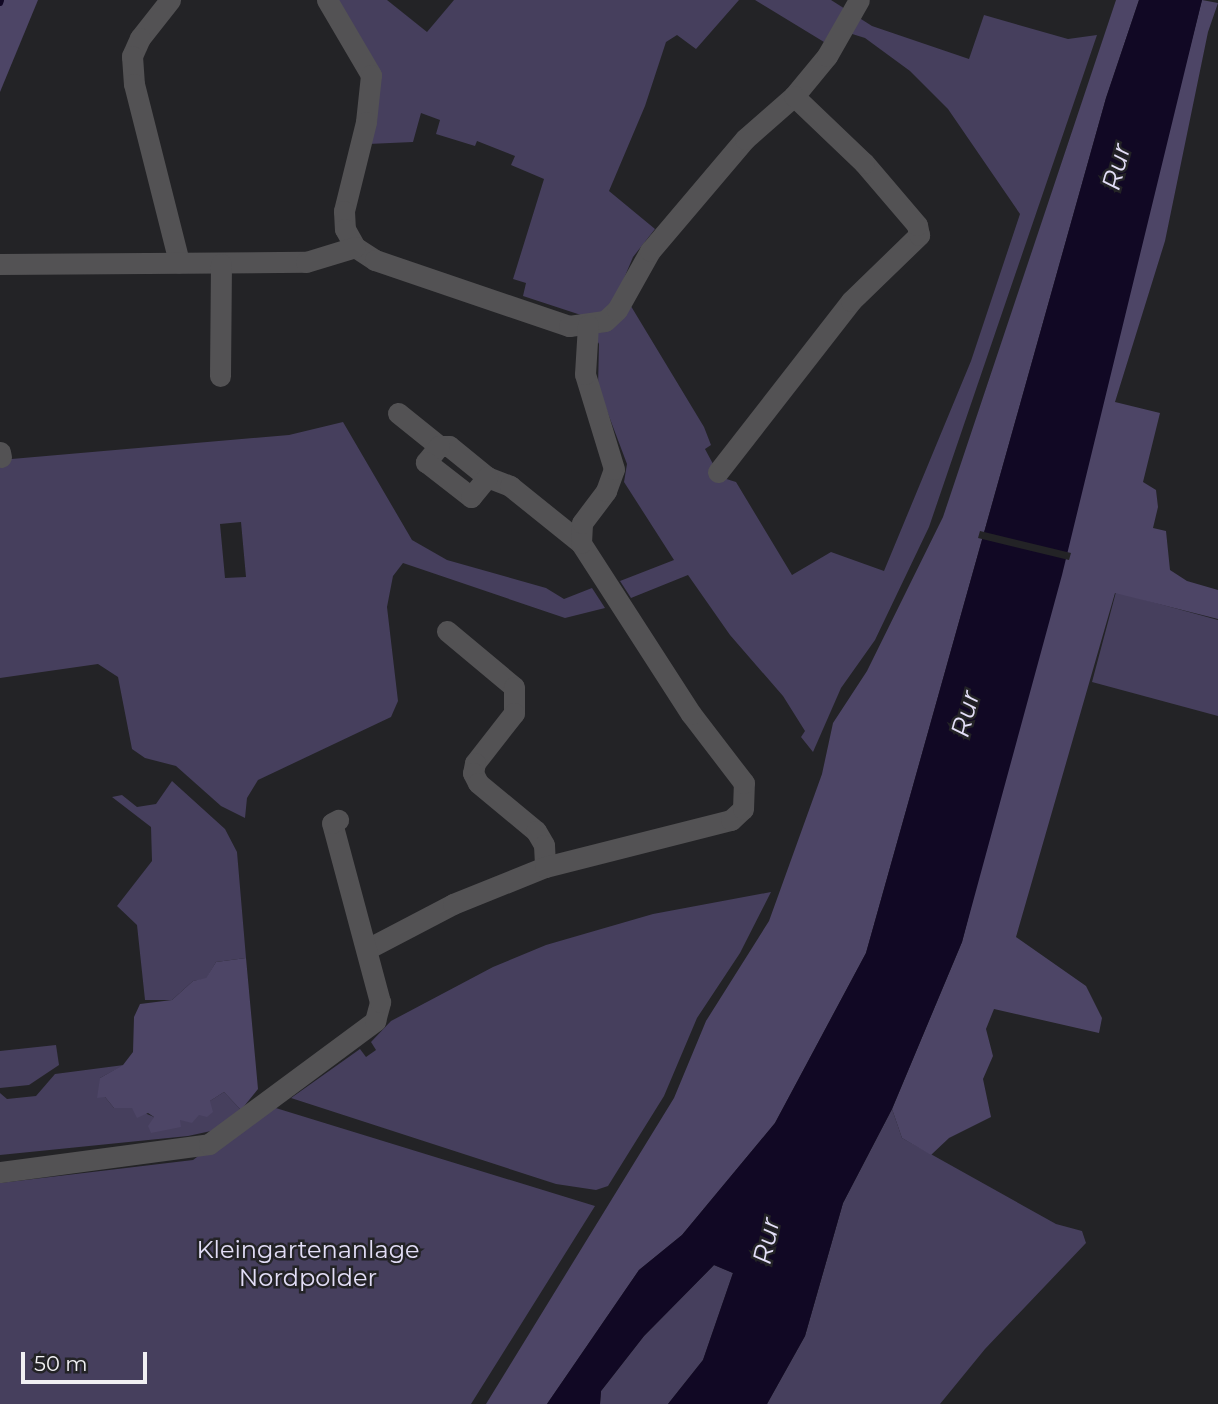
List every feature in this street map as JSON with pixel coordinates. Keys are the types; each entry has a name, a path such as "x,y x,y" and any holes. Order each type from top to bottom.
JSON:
{"street":[{"path":"170,0 139,38 132,56 134,85 179,262"},
{"path":"327,0 371,75 366,122 344,211 345,229 355,247 375,260 569,326 605,321 617,310 650,251 745,139 794,96 827,57 859,0"},
{"path":"718,472 851,302 919,235 917,225 864,163 794,96"},
{"path":"0,264 306,262 355,247"},
{"path":"220,376 221,264"},
{"path":"581,543 582,523 606,491 614,469 585,374 588,325"},
{"path":"369,948 453,905 545,867 731,820 743,809 746,795 744,783 699,725 581,543 510,486 487,477 449,446 439,446 398,413"},
{"path":"0,452 1,457"},
{"path":"447,631 514,687 514,713 475,763 473,773 478,783 536,831 544,845 545,867"},
{"path":"0,1171 209,1144 227,1134 274,1092 375,1021 380,1002 369,948 332,823 338,820"}],"green space":[{"path":"337,0 387,0 427,32 454,0 739,0 696,49 677,35 666,42 645,106 609,191 655,229 633,257 620,288 704,427 711,445 705,449 720,477 736,482 792,575 831,552 884,571 971,361 1020,214 948,109 910,71 865,38 833,28 824,42 755,0 831,0 872,26 969,59 984,15 1068,39 1097,35 929,527 875,640 841,688 813,752 801,737 805,731 783,696 730,635 688,575 631,598 620,581 674,560 624,482 627,464 598,387 599,344 584,316 523,296 526,283 513,279 544,179 511,165 515,156 477,141 475,146 436,134 440,120 421,113 413,142 368,144 378,93"},
{"path":"343,422 412,540 447,560 546,588 564,599 592,588 605,608 565,618 403,563 393,576 387,607 398,701 391,717 258,780 247,798 245,818 221,806 176,766 145,758 132,749 118,677 98,664 0,678 0,460 289,435","holes":["241,522 246,577 225,578 220,524"]},
{"path":"1116,592 1218,620 1218,716 1092,682"},
{"path":"172,781 225,829 237,852 246,958 216,962 206,979 193,981 172,1000 145,1000 137,925 117,906 152,861 151,827 112,797 122,795 137,807 156,804"},
{"path":"771,892 740,953 697,1018 664,1096 608,1186 596,1190 556,1184 291,1098 360,1049 366,1057 376,1050 371,1042 391,1021 493,967 546,945 653,914"},
{"path":"56,1045 59,1065 29,1085 0,1088 0,1051"},
{"path":"124,1065 100,1078 105,1097 114,1108 133,1108 154,1117 153,1122 180,1120 224,1092 241,1110 211,1131 188,1136 0,1155 0,1093 7,1099 36,1096 55,1074"},
{"name":"Kleingartenanlage Nordpolder","path":"266,1105 595,1206 471,1404 0,1404 0,1183 193,1160"},
{"path":"892,1109 902,1138 1056,1224 1082,1231 1086,1243 985,1349 940,1404 767,1404 805,1336 843,1203"},
{"path":"714,1265 733,1273 703,1360 668,1404 600,1404 601,1391 644,1336"}],"shaded area":[{"path":"0,0 38,0 0,92"},
{"path":"1116,0 1139,0 1106,98 866,953 775,1123 682,1235 639,1270 547,1404 486,1404 674,1098 706,1021 769,921 822,774 833,723 867,671 943,517"},
{"path":"1202,0 1218,3 1208,32 1165,241 1115,402 1160,413 1143,482 1156,490 1158,507 1153,528 1166,531 1170,570 1187,581 1218,590 1218,619 1115,593 1016,937 1086,986 1102,1018 1099,1033 994,1009 986,1029 993,1056 983,1079 991,1117 949,1138 931,1155 902,1138 892,1109 962,942"},
{"path":"246,958 258,1089 241,1110 224,1092 210,1101 213,1112 207,1117 199,1115 192,1123 180,1120 181,1127 151,1133 148,1126 154,1117 148,1113 137,1118 132,1108 114,1108 105,1097 97,1098 100,1078 123,1065 133,1052 134,1017 140,1004 172,1000 193,981 206,978 216,962"}],"water":[{"name":"Rur","path":"1139,0 1202,0 1062,575 962,942 892,1109 843,1203 805,1336 767,1404 668,1404 703,1360 733,1273 714,1265 644,1336 601,1391 600,1404 547,1404 639,1270 682,1235 775,1123 866,953 1106,98"}],"pier":[{"path":"980,531 1071,553 1069,560 978,538"}]}
